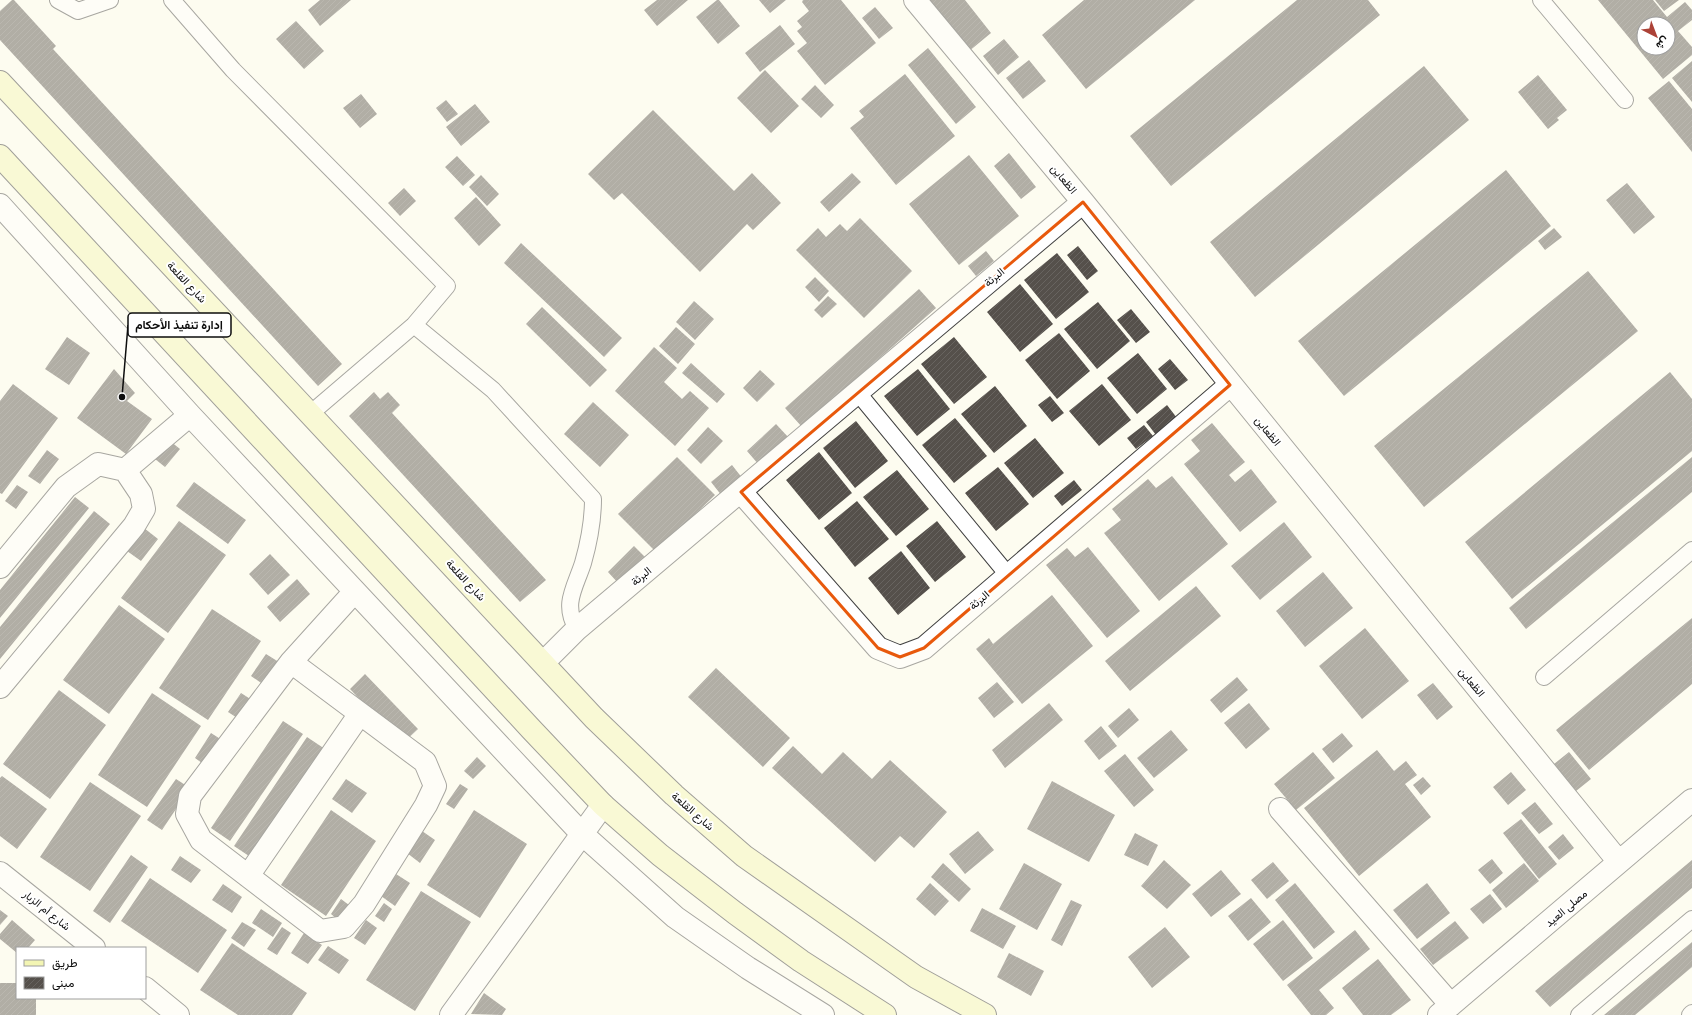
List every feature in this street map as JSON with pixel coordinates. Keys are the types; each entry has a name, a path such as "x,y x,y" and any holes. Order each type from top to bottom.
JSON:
{"main road":[{"name":"شارع القلعة","path":"0,82 544,662 594,718 674,795 744,856 916,977 985,1015"},
{"path":"0,156 525,723 603,805 660,855 735,913 802,961 885,1015"}],"street":[{"name":"الظعاين","path":"915,0 1083,202 1230,385 1619,862"},
{"name":"البرثة","path":"544,662 577,630 1083,202"},
{"path":"0,205 190,415 581,833 675,917 748,968 823,1015"},
{"name":"البرثة","path":"741,492 878,648 900,657 924,648 1230,385"},
{"path":"125,470 190,415"},
{"path":"0,567 66,487 98,464 125,470 141,494 144,509 134,526 0,687"},
{"path":"291,662 360,715 425,762 435,786 426,805 364,904 344,927 320,931 201,840 187,814 190,796 291,662 356,592"},
{"path":"248,876 360,715"},
{"name":"مصلى العيد","path":"1445,1010 1692,800"},
{"path":"451,1015 581,833 603,805"},
{"path":"1280,809 1445,1010"},
{"name":"شارع أم الزبار","path":"0,872 93,947"},
{"path":"146,989 178,1015"}],"lane":[{"path":"58,0 78,11 110,0"},
{"path":"172,0 233,70 447,286 414,325 310,414"},
{"path":"1541,0 1625,100"},
{"path":"414,325 494,390 593,499 593,516 583,561 570,598 570,618 577,630"},
{"path":"858,393 1008,575"},
{"path":"1544,677 1692,550"},
{"path":"1579,1015 1692,919"}],"highlighted area":[{"path":"1083,202 1230,385 924,648 900,657 878,648 741,492"}],"building":[{"path":"12,0 14,0 56,46 53,49 342,364 318,386 0,40 0,11"},
{"path":"320,0 351,0 320,26 308,10"},
{"path":"657,0 688,0 657,26 644,10"},
{"path":"719,0 740,26 718,44 696,17"},
{"path":"759,0 786,0 770,13"},
{"path":"803,0 841,0 876,43 825,85 797,51 807,43 797,31 802,27 797,21 809,11 802,2"},
{"path":"925,0 965,0 991,33 968,52"},
{"path":"1084,0 1195,0 1086,89 1042,35"},
{"path":"1297,0 1368,0 1380,15 1171,186 1130,136"},
{"path":"1598,0 1653,0 1666,16 1636,16 1636,46"},
{"path":"1655,0 1679,0 1664,11"},
{"path":"1685,2 1692,10 1692,20 1678,31 1692,47 1692,55 1663,79 1644,56 1676,56 1676,16 1668,16"},
{"path":"875,7 893,28 879,39 862,18"},
{"path":"296,21 324,51 304,69 276,39"},
{"path":"780,25 795,44 760,72 745,53"},
{"path":"1004,39 1019,57 998,75 983,56"},
{"path":"928,48 976,107 956,124 908,65"},
{"path":"1029,60 1046,81 1023,99 1006,78"},
{"path":"1692,61 1692,102 1672,78"},
{"path":"1424,66 1469,120 1255,297 1210,242"},
{"path":"765,70 799,106 771,133 737,98"},
{"path":"905,74 955,136 896,185 850,128 864,117 859,111"},
{"path":"1538,75 1567,110 1557,118 1559,120 1548,129 1518,92"},
{"path":"1669,81 1692,109 1692,152 1648,98"},
{"path":"815,85 834,105 821,118 801,99"},
{"path":"361,94 377,114 360,128 343,108"},
{"path":"446,100 458,114 447,122 436,108"},
{"path":"475,104 490,122 461,146 446,127"},
{"path":"653,110 734,191 752,173 781,203 753,230 747,224 700,272 622,193 614,200 588,174"},
{"path":"1009,153 1036,187 1021,199 994,166"},
{"path":"969,155 1019,216 959,265 909,204"},
{"path":"457,156 475,175 463,186 445,167"},
{"path":"1506,170 1551,226 1344,396 1298,341"},
{"path":"852,173 861,182 829,212 820,202"},
{"path":"481,175 499,194 487,206 469,187"},
{"path":"1627,183 1655,217 1634,234 1606,200"},
{"path":"404,188 416,201 400,216 388,203"},
{"path":"476,197 501,225 479,246 454,218"},
{"path":"860,218 912,271 864,318 796,250 818,228 826,237 840,224 847,231"},
{"path":"1554,228 1562,237 1545,250 1538,241"},
{"path":"521,243 622,338 604,357 504,263"},
{"path":"1078,246 1098,271 1087,280 1067,255"},
{"path":"986,251 994,261 976,276 968,266"},
{"path":"1057,253 1089,292 1056,319 1024,280"},
{"path":"1588,271 1638,331 1424,507 1374,446"},
{"path":"815,277 829,291 819,302 805,287"},
{"path":"1020,284 1053,324 1020,352 987,312"},
{"path":"919,289 936,308 802,427 785,408"},
{"path":"828,296 837,304 822,318 814,310"},
{"path":"694,301 714,319 695,340 676,322"},
{"path":"1098,302 1130,341 1097,369 1064,329"},
{"path":"542,307 607,370 590,387 526,324"},
{"path":"1131,309 1150,332 1136,343 1117,320"},
{"path":"676,327 695,344 678,364 659,346"},
{"path":"1059,333 1090,371 1057,399 1025,360"},
{"path":"67,337 90,353 69,385 45,369"},
{"path":"954,337 987,377 954,404 921,364"},
{"path":"654,347 677,368 664,382 682,399 690,391 709,408 675,446 615,391"},
{"path":"1138,353 1167,389 1137,414 1107,378"},
{"path":"1170,359 1188,380 1175,390 1158,369"},
{"path":"691,363 725,394 717,403 682,373"},
{"path":"114,369 135,393 127,401 152,419 126,454 77,418"},
{"path":"918,369 950,409 917,436 884,396"},
{"path":"760,370 775,384 757,402 743,388"},
{"path":"1670,372 1692,399 1692,451 1512,599 1465,542"},
{"path":"13,384 58,418 2,494 0,493 0,401"},
{"path":"1102,384 1131,420 1099,446 1069,411"},
{"path":"995,386 1027,426 994,453 961,414"},
{"path":"374,392 380,399 388,392 400,405 392,413 546,580 520,602 349,416"},
{"path":"1050,396 1064,413 1052,422 1038,405"},
{"path":"593,402 629,435 600,467 564,434"},
{"path":"1167,405 1177,418 1156,435 1146,422"},
{"path":"955,418 987,456 954,483 922,445"},
{"path":"856,421 888,461 855,488 823,448"},
{"path":"1212,423 1245,462 1229,475 1235,482 1251,469 1277,502 1240,532 1184,464 1200,451 1191,440"},
{"path":"776,424 789,438 759,465 747,451"},
{"path":"1144,425 1153,436 1136,449 1127,438"},
{"path":"708,427 723,441 701,464 687,450"},
{"path":"1035,438 1064,473 1033,498 1004,463"},
{"path":"170,441 180,449 165,467 155,459"},
{"path":"47,450 59,459 40,484 28,476"},
{"path":"819,452 852,493 819,520 786,480"},
{"path":"677,457 715,495 656,552 618,514"},
{"path":"1692,457 1692,492 1526,629 1509,608"},
{"path":"732,465 743,479 722,496 711,482"},
{"path":"998,467 1029,504 996,531 965,493"},
{"path":"897,470 929,509 896,536 863,497"},
{"path":"1172,476 1228,544 1159,601 1104,533 1121,520 1112,509 1148,479 1156,488"},
{"path":"1074,480 1082,490 1062,506 1054,496"},
{"path":"194,482 246,520 228,544 176,506"},
{"path":"17,485 28,492 16,509 5,501"},
{"path":"75,497 89,508 0,618 0,590"},
{"path":"857,501 889,539 855,567 824,528"},
{"path":"94,511 110,524 0,659 0,627"},
{"path":"179,521 226,555 168,633 121,598"},
{"path":"937,521 966,557 935,582 906,546"},
{"path":"1284,522 1312,557 1260,600 1231,566"},
{"path":"144,528 158,539 141,561 127,551"},
{"path":"634,546 646,558 619,584 608,572"},
{"path":"1088,547 1140,611 1107,638 1046,565 1067,548 1075,557"},
{"path":"901,551 930,588 898,615 868,578"},
{"path":"270,554 290,575 268,595 249,574"},
{"path":"1323,572 1353,608 1305,647 1276,611"},
{"path":"297,579 310,594 280,622 267,607"},
{"path":"1196,586 1221,616 1130,691 1105,661"},
{"path":"1052,595 1093,646 1022,704 976,649 989,638 993,644"},
{"path":"119,605 165,639 109,714 63,680"},
{"path":"212,609 261,641 208,720 159,688"},
{"path":"1692,618 1692,684 1589,770 1556,730"},
{"path":"1365,628 1409,681 1362,719 1319,666"},
{"path":"266,654 282,664 267,687 251,676"},
{"path":"716,668 790,738 763,767 688,697"},
{"path":"365,674 418,729 402,744 350,689"},
{"path":"1237,677 1248,690 1221,713 1210,700"},
{"path":"997,682 1014,702 994,718 978,698"},
{"path":"1433,683 1453,707 1437,720 1417,695"},
{"path":"59,690 106,725 50,799 3,764"},
{"path":"152,693 201,726 147,807 98,775"},
{"path":"241,693 255,702 242,721 228,712"},
{"path":"1049,703 1063,720 1005,768 992,750"},
{"path":"1249,703 1270,729 1246,749 1224,723"},
{"path":"1129,708 1139,720 1118,738 1108,726"},
{"path":"283,721 303,734 230,841 211,828"},
{"path":"1101,726 1117,746 1099,760 1084,741"},
{"path":"1171,730 1188,750 1154,778 1137,758"},
{"path":"211,733 225,742 209,768 195,758"},
{"path":"1342,733 1353,746 1333,763 1322,749"},
{"path":"307,737 325,749 252,858 234,846"},
{"path":"793,746 822,774 843,752 872,779 890,760 947,812 914,848 900,836 875,862 772,768"},
{"path":"1377,750 1394,771 1406,761 1417,775 1405,784 1431,817 1359,876 1304,808"},
{"path":"1313,752 1335,778 1296,810 1274,784"},
{"path":"1569,752 1591,779 1576,791 1554,764"},
{"path":"1125,754 1154,790 1134,807 1104,771"},
{"path":"477,757 486,766 473,779 464,771"},
{"path":"1511,772 1526,790 1508,805 1493,787"},
{"path":"2,776 47,809 17,849 0,836 0,778"},
{"path":"1423,777 1431,786 1421,795 1413,785"},
{"path":"176,779 190,788 162,830 147,820"},
{"path":"346,779 367,793 352,813 332,799"},
{"path":"1052,781 1115,815 1089,862 1027,829"},
{"path":"90,782 141,816 90,891 40,857"},
{"path":"460,784 468,789 454,809 446,804"},
{"path":"1535,802 1553,824 1539,834 1521,813"},
{"path":"331,810 376,841 326,916 281,885"},
{"path":"474,810 527,844 480,918 427,885"},
{"path":"1521,819 1557,864 1539,879 1503,833"},
{"path":"422,831 435,840 420,863 407,853"},
{"path":"978,831 994,850 965,874 949,854"},
{"path":"1135,833 1158,845 1148,866 1124,855"},
{"path":"1563,834 1574,848 1559,860 1548,847"},
{"path":"131,855 148,867 110,923 93,911"},
{"path":"180,856 201,870 191,883 171,870"},
{"path":"1492,859 1503,873 1490,884 1478,870"},
{"path":"1164,860 1191,885 1167,909 1141,886"},
{"path":"1692,860 1692,888 1550,1007 1535,991"},
{"path":"1273,862 1289,881 1267,899 1251,880"},
{"path":"943,863 971,889 959,902 931,877"},
{"path":"1024,863 1062,884 1037,930 999,909"},
{"path":"1524,863 1539,881 1506,908 1492,890"},
{"path":"1221,870 1241,894 1211,917 1192,894"},
{"path":"396,874 410,883 395,906 381,896"},
{"path":"150,878 227,930 198,973 121,921"},
{"path":"930,883 949,901 935,916 916,899"},
{"path":"1295,883 1335,932 1314,949 1275,900"},
{"path":"1427,883 1450,913 1417,939 1393,910"},
{"path":"223,884 242,897 232,913 212,900"},
{"path":"421,891 471,922 415,1011 366,980"},
{"path":"1490,894 1502,909 1483,924 1470,909"},
{"path":"1251,898 1271,922 1248,941 1228,916"},
{"path":"341,899 349,905 338,920 331,914"},
{"path":"1071,900 1082,905 1062,946 1051,940"},
{"path":"384,903 392,909 384,922 375,916"},
{"path":"982,908 1016,926 1003,949 970,931"},
{"path":"261,909 282,923 273,937 252,923"},
{"path":"0,910 8,916 0,925"},
{"path":"12,920 35,940 29,947 16,947 16,952 0,939 0,934"},
{"path":"366,920 377,928 365,945 354,938"},
{"path":"1283,920 1313,958 1283,981 1253,944"},
{"path":"1455,921 1469,938 1433,965 1420,949"},
{"path":"242,922 256,930 244,947 231,938"},
{"path":"282,927 291,933 277,955 267,949"},
{"path":"1165,927 1190,957 1152,988 1128,957"},
{"path":"1355,930 1370,949 1319,990 1334,1008 1326,1015 1311,1015 1287,985"},
{"path":"304,933 322,945 308,964 291,953"},
{"path":"1692,942 1692,967 1635,1015 1604,1015"},
{"path":"232,943 307,993 292,1015 238,1015 200,990"},
{"path":"328,946 349,960 339,974 318,960"},
{"path":"1009,953 1044,971 1031,996 997,977"},
{"path":"1378,959 1411,1000 1391,1015 1363,1015 1342,988"},
{"path":"0,983 16,983 16,999 36,999 36,1015 0,1015"},
{"path":"484,993 506,1009 502,1015 471,1014"}],"place":[{"name":"إدارة تنفيذ الأحكام","path":"122,397"}]}
